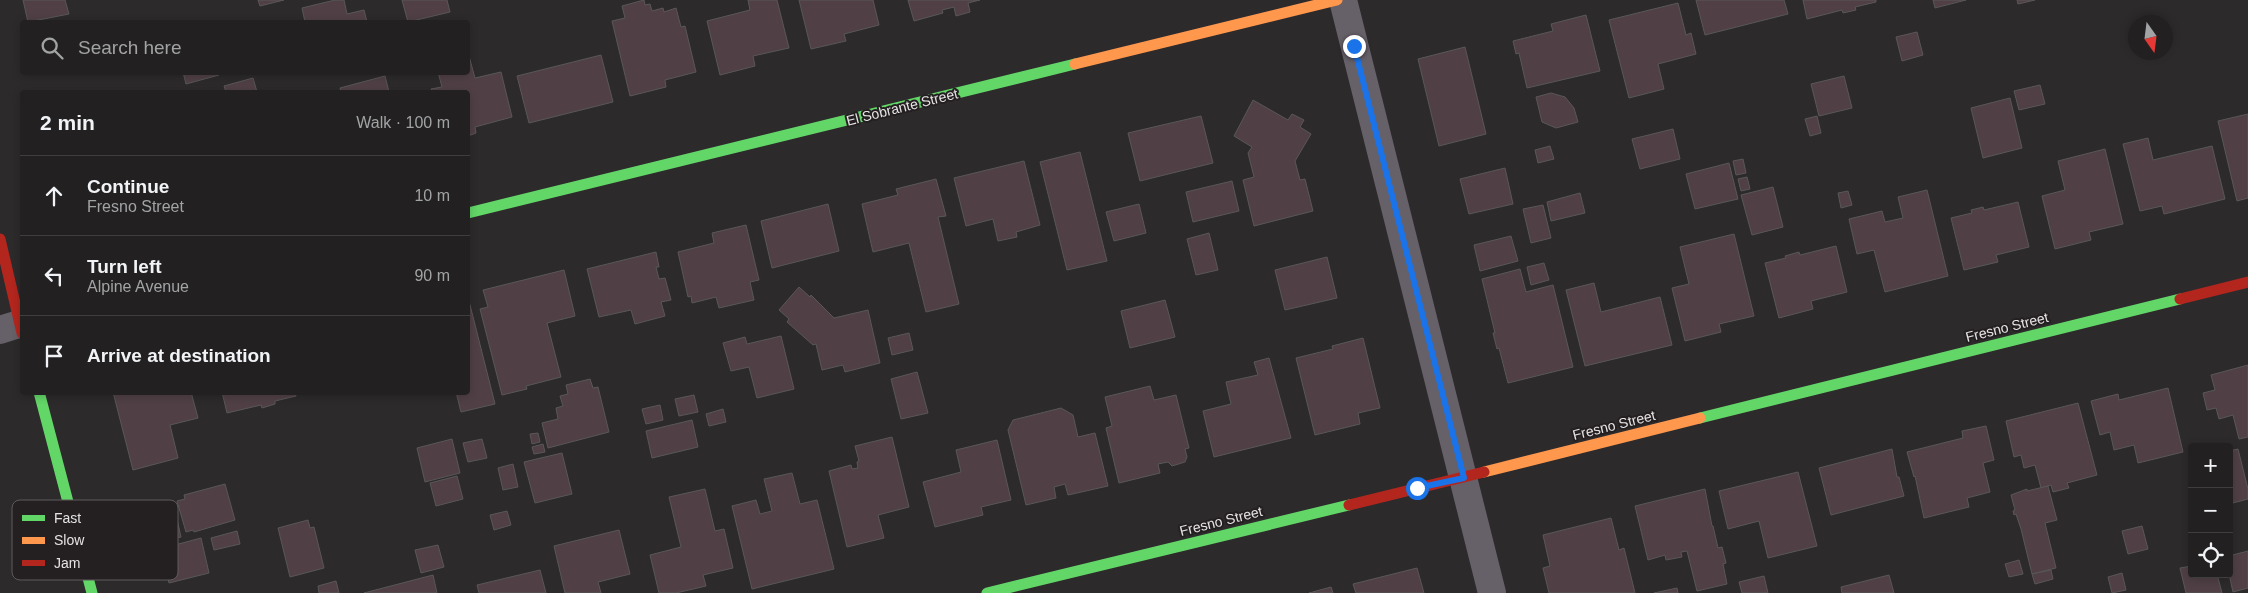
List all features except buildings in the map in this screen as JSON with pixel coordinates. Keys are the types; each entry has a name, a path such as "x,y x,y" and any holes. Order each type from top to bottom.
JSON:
{"street":[{"name":"El Sobrante Street","path":"470,213 1337,0"},
{"path":"1343,0 1492,593"},
{"path":"0,239 16,327"},
{"name":"Fresno Street","path":"987,593 1464,478 2248,282"},
{"path":"40,395 67,500"},
{"path":"89,580 92,593"}],"traffic: fast":[{"path":"470,213 1075,64"},
{"path":"1700,418 2180,299"},
{"path":"40,395 67,500"},
{"path":"987,593 1349,505"},
{"path":"89,580 92,593"}],"traffic: slow":[{"path":"1075,64 1337,0"},
{"path":"1484,472 1700,418"}],"traffic: jam":[{"path":"0,239 20,324"},
{"path":"2180,299 2248,282"},
{"path":"1349,505 1484,472"}],"route":[{"path":"1354,46 1464,478 1417,488"}]}
